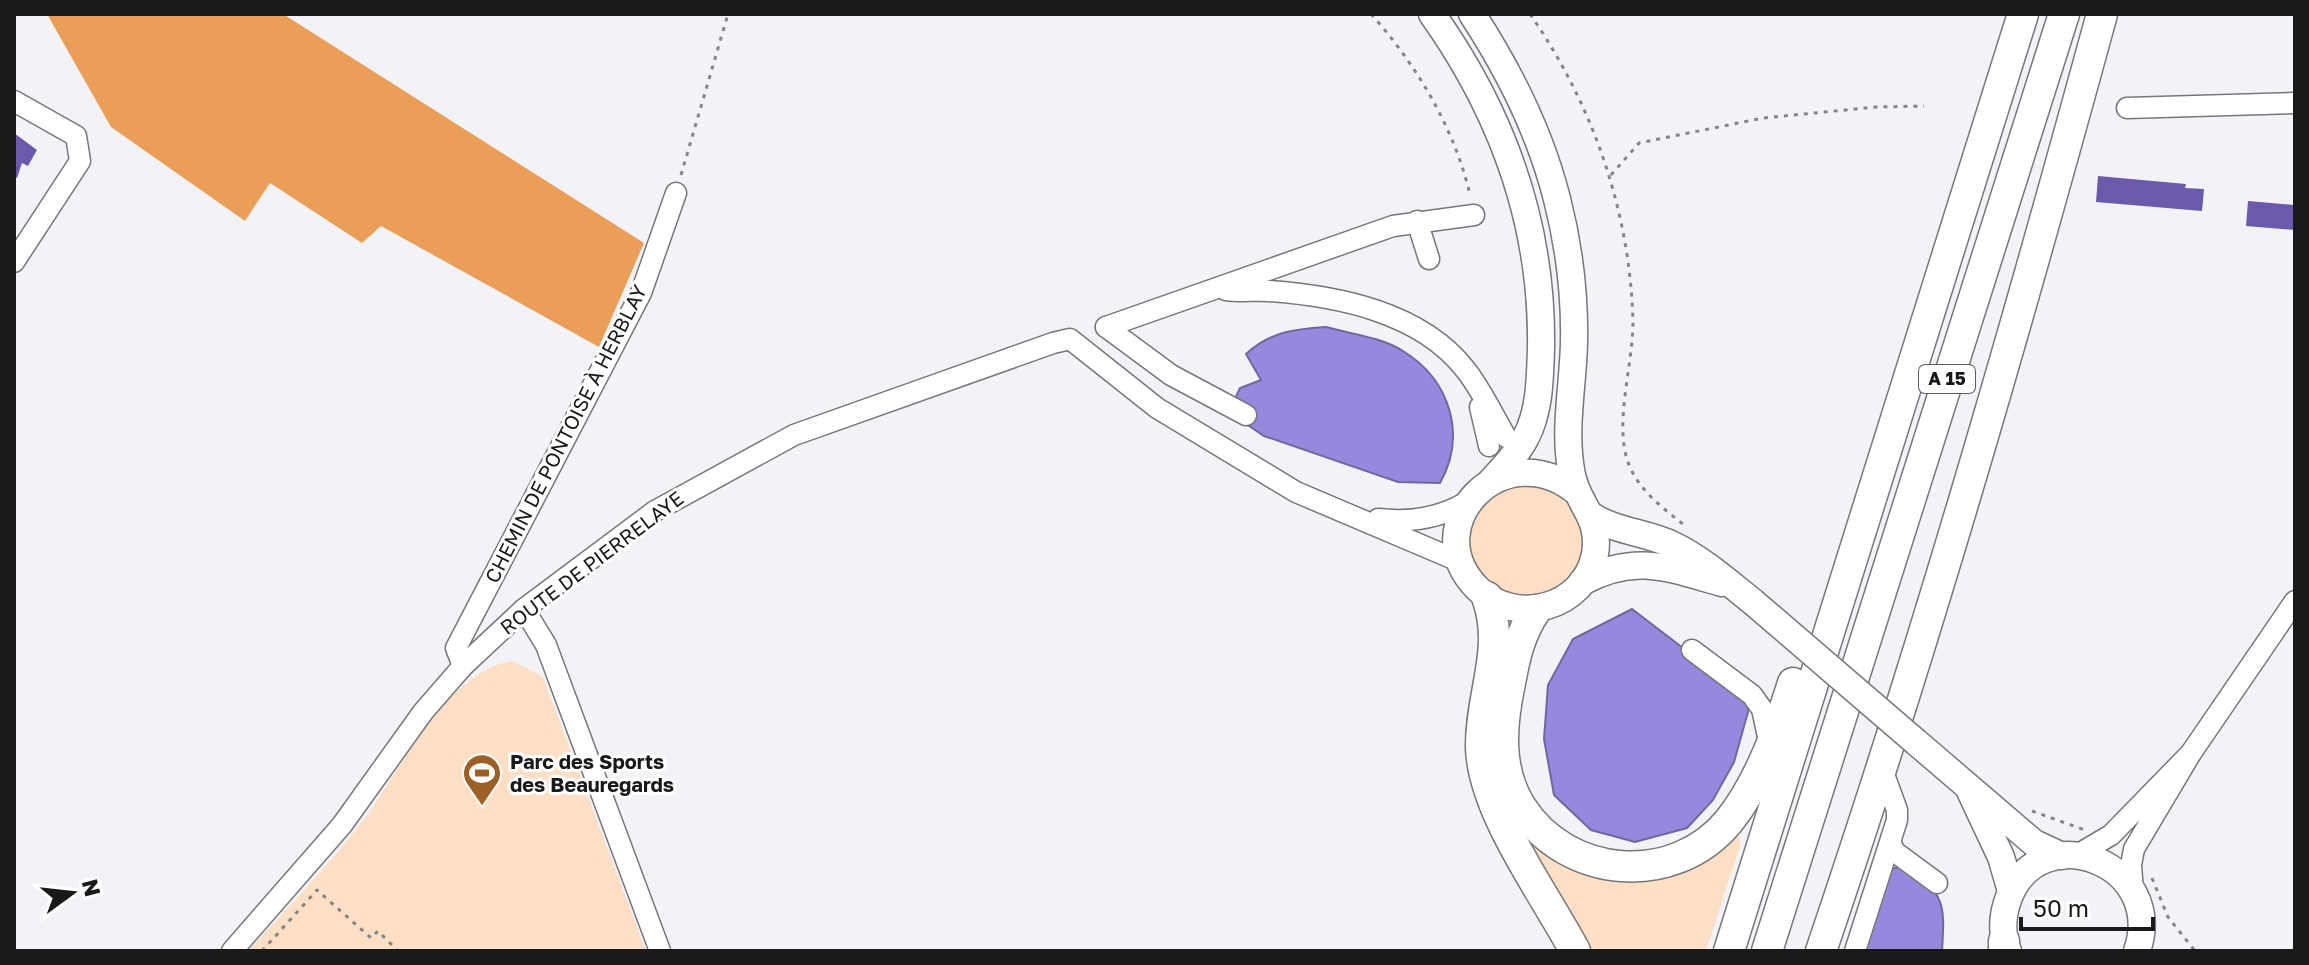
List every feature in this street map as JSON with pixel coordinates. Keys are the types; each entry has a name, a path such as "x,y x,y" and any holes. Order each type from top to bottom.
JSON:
{"highway":[{"name":"A 15","path":"1729,951 2023,14"},
{"name":"A 15","path":"1767,951 2064,14"},
{"path":"1821,951 1882,769 2006,364 2102,14"},
{"path":"1536,610 1518,642 1501,744 1520,806 1540,831 1563,850 1587,860 1627,867 1664,863 1686,855 1728,822 1749,792 1770,746 1844,519 1871,492"},
{"path":"1487,597 1496,636 1481,746 1485,778 1504,825 1575,951"}],"main road":[{"path":"1432,14 1470,72 1501,133 1524,201 1537,271 1541,338 1536,407 1526,437 1492,481 1470,500 1458,530 1461,562 1476,587 1487,597 1502,605 1536,610 1566,598 1582,582 1614,567 1642,563 1729,585"},
{"path":"1472,14 1523,103 1548,168 1565,236 1573,319 1568,450 1577,492 1592,516 1596,536 1594,556 1582,582"},
{"path":"1492,481 1514,472 1532,471 1550,475 1577,492"},
{"path":"1592,516 1615,528 1672,544 1698,558 2024,835 2070,856 2106,864 2133,892 2142,920 2162,951"},
{"path":"1964,781 2001,857 2011,891"},
{"path":"2006,948 2003,924 2011,891 2031,868 2070,856"},
{"path":"2137,951 2142,920"}],"street":[{"path":"14,101 76,136 81,151 80,161 14,262"},
{"path":"2127,108 2295,103"},
{"name":"CHEMIN DE PONTOISE À HERBLAY","path":"463,666 456,648 641,293 676,193"},
{"path":"1246,415 1171,375 1106,327 1417,221 1474,215"},
{"path":"1417,221 1429,259"},
{"path":"1218,288 1296,294 1350,303 1400,319 1442,344 1466,369 1484,418 1498,442"},
{"name":"ROUTE DE PIERRELAYE","path":"232,951 342,825 423,712 463,666 524,609 655,511 794,435 1070,339 1157,408 1296,492 1461,562"},
{"name":"ROUTE DE PIERRELAYE","path":"1355,515 1417,520 1440,515 1470,500"},
{"path":"2133,892 2132,857 2191,753 2295,601"},
{"path":"524,609 546,645 660,951"},
{"path":"1692,650 1758,702 1770,746"},
{"path":"2070,856 2104,840 2191,753"},
{"path":"1855,951 1891,844 1897,810 1882,769"},
{"path":"1891,844 1891,869"},
{"path":"1891,844 1895,852 1937,883"}],"path":[{"path":"676,193 728,14"},
{"path":"1371,14 1402,52 1436,107 1468,184 1474,215"},
{"path":"1530,14 1581,98 1611,175 1623,233 1633,322 1623,444 1628,462 1642,486 1692,532"},
{"path":"1611,175 1639,143 1763,118 1924,106"},
{"path":"2025,808 2071,824 2104,840"},
{"path":"2132,857 2148,870 2168,917 2195,951"},
{"path":"262,951 317,890 371,938 378,931 398,951"}],"shaded area":[{"path":"47,14 283,14 644,243 599,347 381,226 362,243 270,183 245,221 111,127"},
{"path":"1326,327 1394,346 1419,363 1432,377 1449,410 1453,428 1448,465 1440,483 1398,482 1264,436 1245,423 1233,403 1240,388 1261,380 1246,354 1264,341 1283,333"},
{"path":"1527,485 1549,489 1567,502 1580,520 1584,542 1580,564 1567,582 1549,595 1527,599 1505,595 1487,582 1474,564 1470,542 1474,520 1487,502 1505,489"},
{"path":"1632,609 1747,697 1748,712 1734,762 1713,800 1687,828 1635,842 1591,830 1554,795 1544,739 1548,685 1573,639"},
{"name":"Parc des Sports des Beauregards","path":"513,661 543,677 646,951 248,951 362,822 446,703 489,668"},
{"path":"1498,784 1569,866 1733,834 1739,837 1741,843 1706,951 1589,951"},
{"path":"1908,865 1936,893 1940,902 1942,951 1855,951 1882,871"}],"building":[{"path":"14,133 37,150 28,166 22,163 17,178 14,177"},
{"path":"2098,176 2186,184 2185,188 2204,189 2202,211 2096,202"},
{"path":"2248,201 2295,205 2295,230 2246,226"}],"place":[{"name":"Parc des Sports des Beauregards","path":"482,807"}]}
